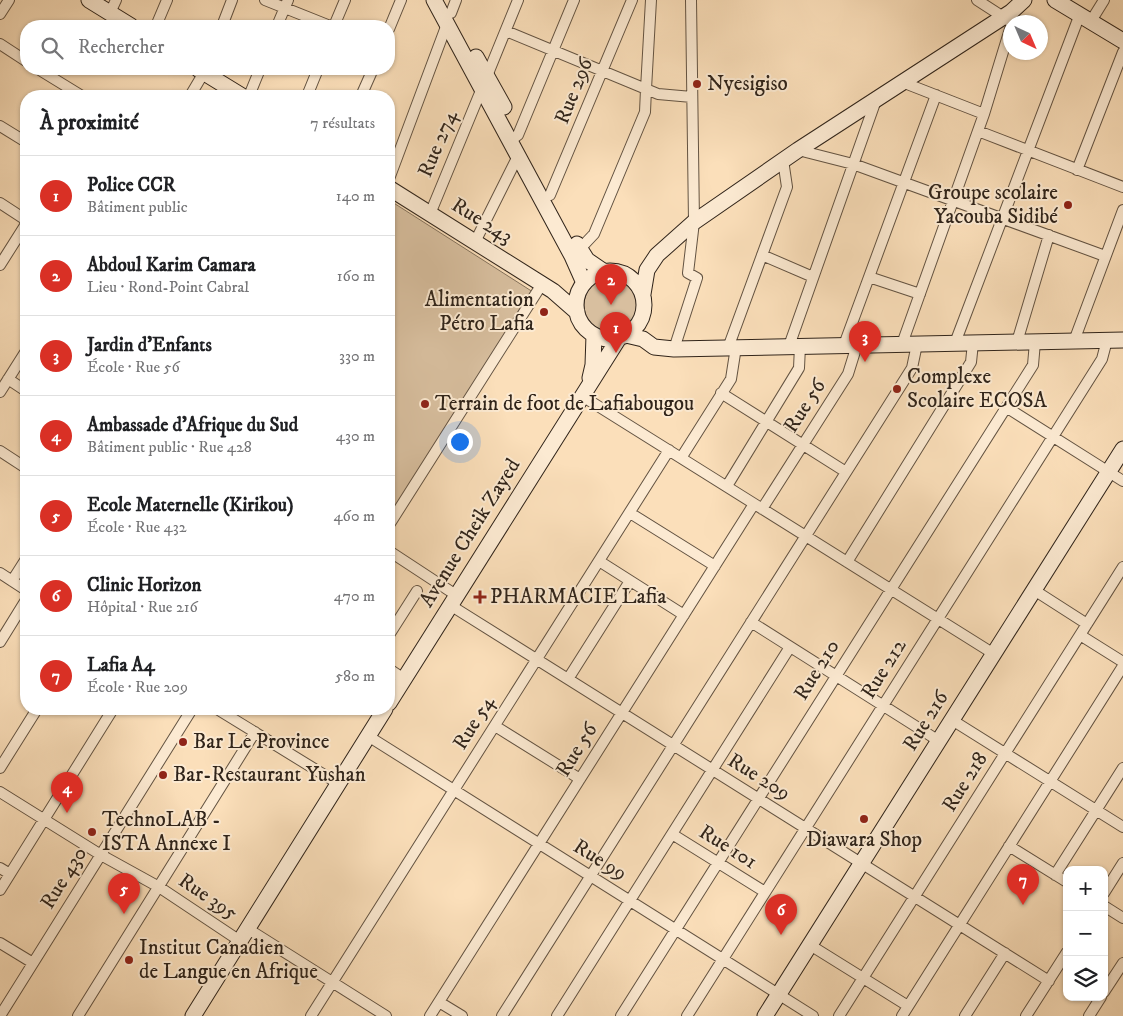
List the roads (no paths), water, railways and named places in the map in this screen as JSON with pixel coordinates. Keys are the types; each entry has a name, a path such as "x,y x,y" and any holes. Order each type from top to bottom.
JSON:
{"street":[{"path":"0,14 9,0"},
{"path":"89,0 113,7 125,20"},
{"path":"159,20 167,0"},
{"path":"224,20 232,0"},
{"path":"265,0 286,4 318,20"},
{"path":"337,20 345,0"},
{"path":"393,20 401,0"},
{"path":"434,0 450,9 484,82 514,138 550,195 576,253 582,285 578,294 576,312 586,329 594,335 606,339 622,336 644,339 654,347 674,349 1123,340"},
{"name":"Rue 274","path":"430,214 518,0"},
{"path":"574,0 554,51 514,138 518,156 576,253 603,271"},
{"name":"Rue 296","path":"550,195 632,0"},
{"path":"576,253 594,234 645,112 651,0"},
{"path":"674,349 697,278 688,273 692,98 691,0"},
{"path":"977,0 1014,7"},
{"path":"1055,0 1123,40"},
{"path":"955,343 1029,151 1085,17 1104,0"},
{"path":"279,20 286,4"},
{"path":"625,274 783,160 1014,7"},
{"path":"395,163 450,9"},
{"path":"506,31 658,94 692,98"},
{"path":"0,44 20,57"},
{"path":"502,1016 912,368 909,344 920,294 984,114 1003,52"},
{"path":"1077,170 1123,52"},
{"path":"48,75 72,90"},
{"path":"193,90 200,75"},
{"path":"210,75 233,90"},
{"path":"251,90 258,75"},
{"path":"309,90 316,75"},
{"path":"363,90 370,75"},
{"path":"902,82 984,114"},
{"name":"Rue 56","path":"430,1016 715,566 803,444 848,374 851,345 869,277 936,96"},
{"path":"727,486 799,368 794,346 813,277 876,99"},
{"path":"0,126 20,138"},
{"path":"978,131 1123,187"},
{"path":"798,150 853,164 954,199 1106,256"},
{"path":"475,242 518,156"},
{"path":"681,458 731,378 732,348 762,255 787,187 783,160"},
{"name":"Rue 243","path":"395,192 547,287 576,312"},
{"path":"0,203 20,216"},
{"path":"1074,341 1123,210"},
{"path":"622,336 639,324 644,309 643,294 647,270 657,255 690,226"},
{"path":"0,265 20,233"},
{"path":"1017,342 1049,235"},
{"path":"762,255 813,277"},
{"path":"395,516 547,287 582,285 603,271 614,271 625,274 636,282 643,294"},
{"path":"869,277 920,294"},
{"path":"639,324 644,339"},
{"name":"Avenue Cheik Zayed","path":"585,391 593,365 594,335"},
{"name":"Avenue Cheik Zayed","path":"395,693 585,391 622,336"},
{"name":"Rue 212","path":"687,1016 1102,359 1107,340"},
{"name":"Rue 210","path":"620,1016 1033,365 1035,342"},
{"path":"847,562 971,362 973,343"},
{"path":"0,391 20,360"},
{"path":"8,379 20,387"},
{"path":"585,391 681,458 994,654"},
{"path":"721,393 846,472"},
{"path":"1006,407 1123,481"},
{"name":"Rue 216","path":"765,1016 1123,449"},
{"name":"Rue 54","path":"311,1016 669,450"},
{"path":"0,451 20,464"},
{"path":"630,512 715,566"},
{"name":"Rue 209","path":"395,556 537,660 1048,981"},
{"path":"599,561 684,615"},
{"path":"12,581 20,568"},
{"name":"Rue 218","path":"839,1016 1122,570"},
{"path":"0,573 20,586"},
{"path":"568,679 630,581"},
{"path":"1034,590 1087,624"},
{"path":"395,626 417,591"},
{"path":"0,642 20,610"},
{"path":"751,622 939,741"},
{"path":"1080,635 1123,662"},
{"path":"557,1016 790,647"},
{"path":"902,1016 1123,666"},
{"path":"395,673 404,679"},
{"path":"0,768 33,715"},
{"path":"0,890 109,715"},
{"name":"Rue 430","path":"0,1016 188,715"},
{"path":"230,715 340,784"},
{"path":"193,1016 340,784 381,715"},
{"path":"952,720 1123,827"},
{"path":"495,726 580,779"},
{"path":"78,1016 255,732"},
{"name":"Rue 99","path":"368,736 813,1016"},
{"path":"1055,875 1123,768"},
{"name":"Rue 395","path":"0,792 101,855 244,935 333,982 386,1016"},
{"name":"Rue 101","path":"672,834 765,892"},
{"path":"1009,846 1063,880"},
{"path":"1108,887 1123,863"},
{"path":"0,868 10,874"},
{"path":"1108,909 1123,918"},
{"path":"0,943 33,963"},
{"path":"810,945 908,1006"},
{"path":"965,1016 1005,954"},
{"path":"1026,1016 1064,956"},
{"path":"1108,986 1123,963"},
{"path":"1089,1016 1098,1001"},
{"path":"439,1002 462,1016"}],"place":[{"name":"Nyesigiso","path":"697,84"},
{"name":"Groupe scolaire Yacouba Sidibé","path":"1068,205"},
{"name":"Abdoul Karim Camara","path":"611,305"},
{"name":"Alimentation Pétro Lafia","path":"544,312"},
{"name":"Police CCR","path":"616,353"},
{"name":"Jardin d'Enfants","path":"865,362"},
{"name":"Complexe Scolaire ECOSA","path":"897,389"},
{"name":"Terrain de foot de Lafiabougou","path":"425,404"},
{"name":"PHARMACIE Lafia","path":"480,597"},
{"name":"Bar Le Province","path":"183,742"},
{"name":"Bar-Restaurant Yushan","path":"163,775"},
{"name":"Ambassade d'Afrique du Sud","path":"67,813"},
{"name":"Diawara Shop","path":"864,819"},
{"name":"TechnoLAB - ISTA Annexe I","path":"92,832"},
{"name":"Lafia A4","path":"1023,905"},
{"name":"Ecole Maternelle (Kirikou)","path":"124,914"},
{"name":"Clinic Horizon","path":"781,935"},
{"name":"Institut Canadien de Langue en Afrique","path":"129,960"}]}
